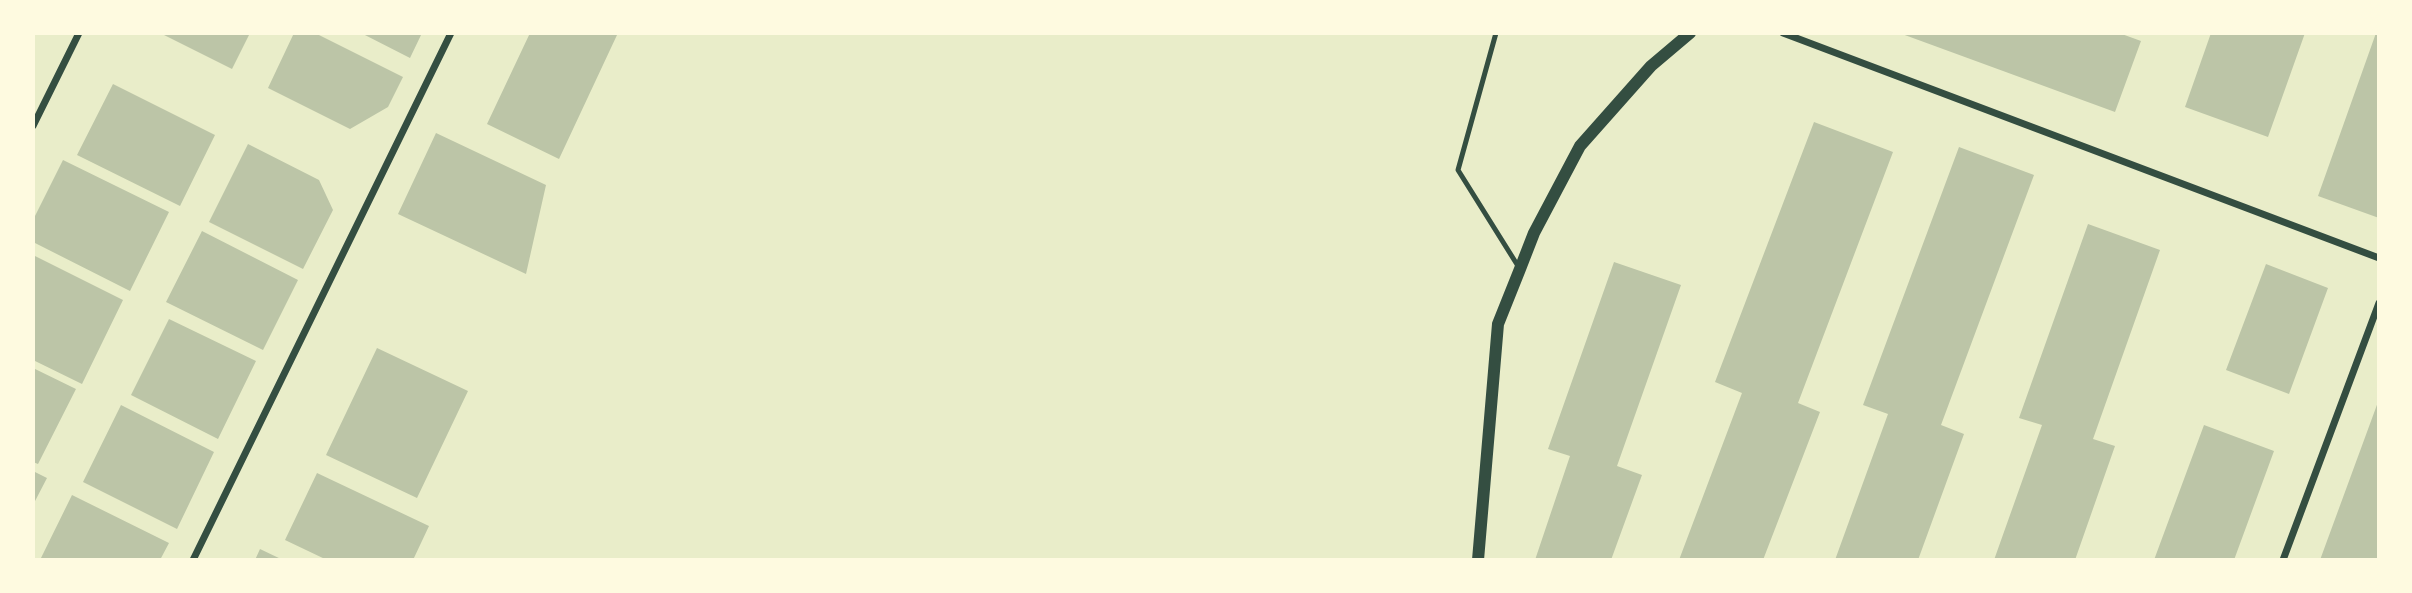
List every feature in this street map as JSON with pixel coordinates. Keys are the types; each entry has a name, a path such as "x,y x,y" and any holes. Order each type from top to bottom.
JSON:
{"street":[{"path":"33,126 79,33"},
{"path":"192,560 451,33"},
{"path":"1478,560 1498,324 1534,233 1580,146 1651,66 1690,33"},
{"path":"1783,33 2379,258"},
{"path":"2283,560 2379,303"}],"lane":[{"path":"1496,33 1458,170 1520,269"}],"building":[{"path":"160,33 250,33 232,69"},
{"path":"294,33 315,33 403,77 388,107 350,129 268,88"},
{"path":"361,33 422,33 410,58"},
{"path":"530,33 617,35 559,159 487,124"},
{"path":"2119,33 2141,41 2115,112 1902,34"},
{"path":"2211,33 2305,33 2268,137 2185,107"},
{"path":"2376,33 2379,33 2379,218 2318,196"},
{"path":"113,84 215,135 180,206 77,155"},
{"path":"1814,122 1893,152 1798,403 1820,412 1763,560 1679,560 1742,393 1715,382"},
{"path":"436,133 546,185 526,274 398,214"},
{"path":"248,144 319,180 333,210 303,269 209,222"},
{"path":"1959,147 2034,175 1941,425 1964,434 1918,560 1835,560 1888,414 1863,405"},
{"path":"63,160 169,212 130,291 33,242 33,220"},
{"path":"2088,224 2160,250 2093,439 2115,446 2075,560 1994,560 2042,425 2019,418"},
{"path":"202,231 298,280 263,350 166,302"},
{"path":"33,255 123,300 82,384 33,360"},
{"path":"1614,262 1681,285 1617,466 1642,475 1611,560 1535,560 1570,456 1548,449"},
{"path":"2266,264 2328,288 2289,394 2226,370"},
{"path":"169,319 256,361 218,439 131,395"},
{"path":"377,348 468,391 417,498 326,455"},
{"path":"33,368 76,389 38,464 33,462"},
{"path":"2378,402 2379,560 2320,560"},
{"path":"121,405 214,452 177,529 83,482"},
{"path":"2204,425 2274,451 2234,560 2154,560"},
{"path":"33,471 47,478 33,505"},
{"path":"317,473 429,526 413,560 327,560 285,540"},
{"path":"72,495 169,543 160,560 40,560"},
{"path":"260,549 283,560 255,560"}]}
